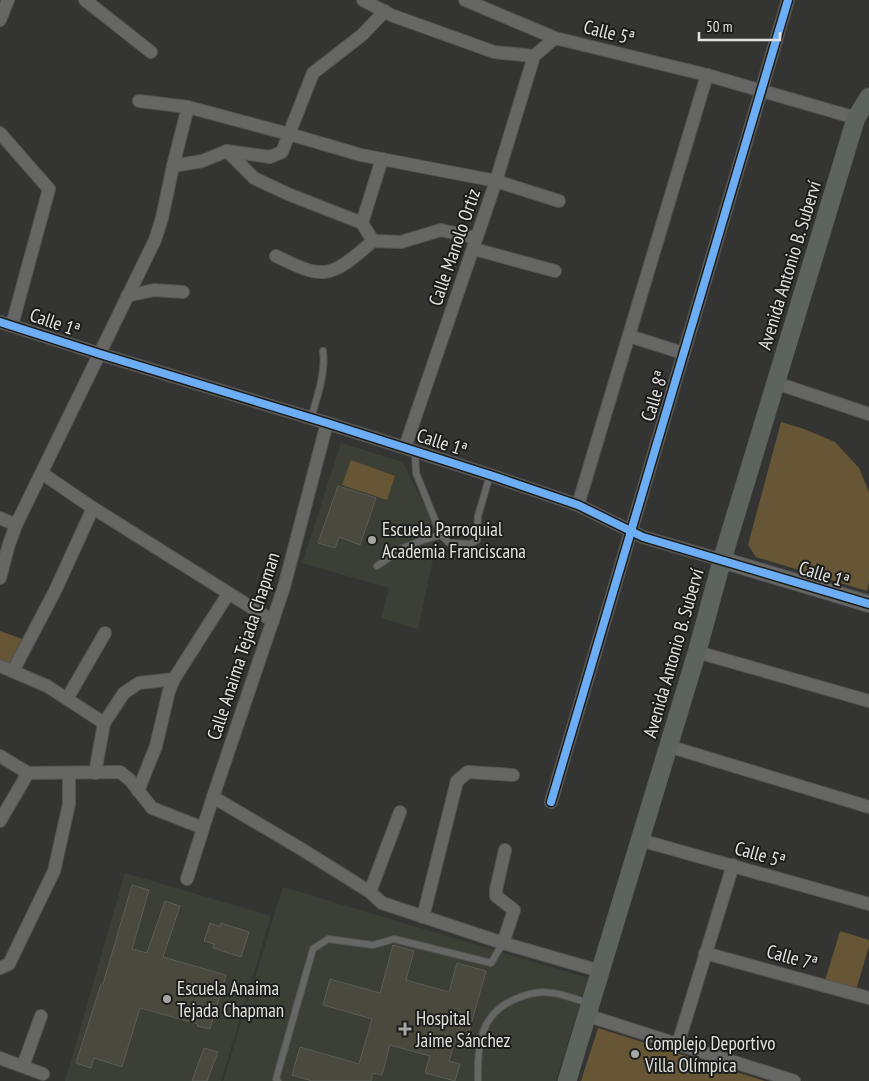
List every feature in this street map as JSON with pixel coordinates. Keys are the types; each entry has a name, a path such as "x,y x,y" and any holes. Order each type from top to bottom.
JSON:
{"main road":[{"name":"Avenida Antonio B. Suberví","path":"567,1081 856,118 869,97"}],"street":[{"path":"0,20 8,0"},
{"path":"85,0 151,52"},
{"path":"363,0 385,11 494,52 534,56"},
{"path":"465,0 555,38"},
{"name":"Calle 8ª","path":"551,802 788,0"},
{"path":"173,166 202,161 227,151 270,157 282,152 313,73 362,35 385,11"},
{"name":"Calle 5ª","path":"534,56 555,38 707,75 856,118"},
{"name":"Calle Manolo Ortiz","path":"410,449 534,56"},
{"path":"578,505 707,75"},
{"path":"139,101 188,107 361,155 496,181 559,201"},
{"path":"0,578 4,542 16,525 43,474 84,384 155,240 188,107"},
{"path":"0,133 49,189 6,323"},
{"path":"227,151 254,178 288,194 362,223 373,241"},
{"path":"362,223 382,159"},
{"path":"276,256 308,270 326,272 345,264 373,241 401,242 441,230 475,244 555,271"},
{"path":"127,296 154,290 183,292"},
{"name":"Calle 1ª","path":"6,323 490,475 578,505 643,536 869,604"},
{"path":"629,336 683,353"},
{"path":"776,383 869,414"},
{"name":"Calle Anaima Tejada Chapman","path":"187,879 284,587 326,423"},
{"path":"43,474 93,508 273,621"},
{"path":"12,671 55,592 93,508"},
{"path":"0,518 16,525"},
{"path":"138,791 156,746 169,691 174,679 228,594"},
{"path":"68,698 105,633"},
{"path":"697,652 869,701"},
{"path":"0,666 47,686 104,723"},
{"path":"95,773 104,723 124,693 140,682 174,679"},
{"path":"668,746 869,807"},
{"path":"0,756 28,773 120,772 130,780 152,808 203,828"},
{"path":"423,917 457,781 468,772 513,775"},
{"path":"0,822 28,773"},
{"path":"0,968 9,964 54,871 69,804 69,773"},
{"path":"213,797 370,892 382,903 503,943 600,971"},
{"path":"370,892 400,812"},
{"name":"Calle 5ª","path":"640,840 869,904"},
{"path":"503,943 514,910 496,896 505,850"},
{"path":"678,1044 705,953 734,866"},
{"name":"Calle 7ª","path":"705,953 869,998"},
{"path":"588,1010 678,1044 794,1081"},
{"path":"23,1066 41,1016"},
{"path":"0,1058 42,1074"}],"lane":[{"path":"311,418 321,377 324,360 323,351"},
{"path":"410,449 416,473 441,536 448,543 471,544 477,540 478,516 490,475"},
{"path":"378,566 403,548 423,540 441,536"},
{"path":"278,1081 276,1079 313,949 328,939 373,946 394,939 491,963 503,943"},
{"path":"478,1081 477,1058 481,1038 491,1015 508,1002 529,994 552,993 588,1010"}],"shaded area":[{"path":"781,422 835,442 859,468 869,492 869,582 867,591 756,557 748,545"},
{"name":"Escuela Parroquial Academia Franciscana","path":"341,443 403,462 434,525 434,555 418,629 381,618 389,588 302,563"},
{"path":"351,460 395,476 387,500 342,485"},
{"path":"0,631 25,640 11,667 0,663"},
{"name":"Escuela Anaima Tejada Chapman","path":"125,873 271,916 221,1081 65,1081"},
{"name":"Hospital Jaime Sánchez","path":"283,887 588,978 556,1081 223,1081"},
{"path":"840,931 869,940 869,946 856,990 825,981"},
{"name":"Complejo Deportivo Villa Olímpica","path":"598,1028 765,1081 581,1081"}],"building":[{"path":"338,486 376,498 360,545 339,537 335,548 318,543"},
{"path":"132,885 149,890 132,949 147,953 165,901 180,906 163,957 226,975 210,1029 140,1008 122,1067 94,1058 91,1068 76,1063 101,984 103,984"},
{"path":"210,923 220,927 221,923 249,932 241,957 213,948 214,944 204,941"},
{"path":"393,945 414,951 406,980 449,992 457,963 486,971 467,1039 457,1036 449,1061 460,1064 455,1081 425,1073 430,1056 390,1045 382,1075 373,1073 371,1081 312,1081 292,1075 300,1047 359,1064 372,1019 323,1005 330,979 380,993"},
{"path":"204,1048 218,1052 207,1081 192,1081"}],"cycle path":[{"path":"551,802 788,0"},
{"path":"0,322 490,475 578,505 643,537 869,604"}],"place":[{"name":"Escuela Parroquial Academia Franciscana","path":"372,540"},
{"name":"Escuela Anaima Tejada Chapman","path":"167,999"},
{"name":"Hospital Jaime Sánchez","path":"405,1029"},
{"name":"Complejo Deportivo Villa Olímpica","path":"635,1054"}]}
